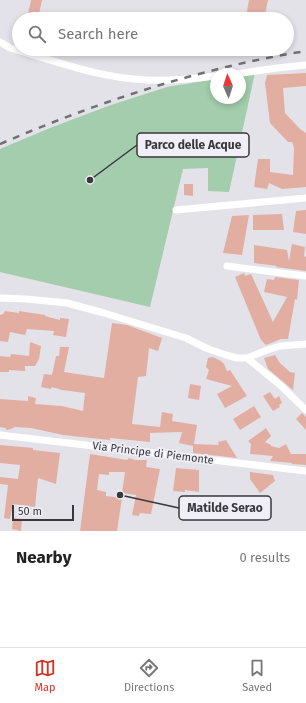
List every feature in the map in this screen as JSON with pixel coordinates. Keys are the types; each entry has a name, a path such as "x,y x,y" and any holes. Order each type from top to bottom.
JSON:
{"street":[{"path":"0,42 12,49"},
{"path":"36,56 81,70 146,80 191,79 210,77"},
{"path":"246,73 306,65"},
{"path":"176,210 306,198"},
{"path":"227,266 306,276"},
{"path":"0,298 66,303 186,338 206,348 237,358 247,358 280,346 306,344"},
{"path":"247,358 279,384 306,410"},
{"name":"Via Principe di Piemonte","path":"0,435 306,471"}],"green space":[{"path":"255,73 229,192 208,191 208,168 183,169 150,307 0,272 0,149 108,106 167,87 210,80 210,104 246,104 246,74"}],"building":[{"path":"31,0 42,0 39,12 28,12"},
{"path":"249,0 268,0 265,12 247,12"},
{"path":"306,73 306,86 283,88 285,113 300,129 306,133 306,187 282,189 269,183 267,189 254,187 258,159 270,159 270,172 293,175 294,148 292,142 288,142 270,123 265,83 267,75"},
{"path":"184,184 193,184 193,196 184,195"},
{"path":"306,210 306,234 293,232 296,211"},
{"path":"282,214 284,230 253,230 253,215"},
{"path":"249,215 242,255 223,253 232,216"},
{"path":"292,244 305,247 304,256 306,257 306,271 254,263 254,245 287,250 289,261"},
{"path":"244,273 245,276 251,274 273,322 287,297 264,292 267,279 274,280 275,277 299,280 297,300 295,299 288,339 281,339 266,345 261,340 235,277"},
{"path":"5,311 19,313 19,311 45,315 60,320 60,318 69,319 66,337 53,335 54,331 27,329 25,335 10,332 8,342 0,341 0,315"},
{"path":"112,323 127,325 162,338 158,351 149,348 146,376 138,377 132,424 160,427 162,412 173,414 172,421 197,425 194,444 219,445 218,442 226,440 237,458 193,453 193,446 179,443 182,432 150,433 150,442 110,438 110,440 63,435 31,428 15,427 6,430 6,428 0,427 0,399 28,401 28,396 36,398 35,404 62,406 83,411 85,393 52,387 51,389 41,387 44,374 52,375 56,356 59,356 60,347 69,347 64,372 104,378"},
{"path":"30,342 41,346 39,359 35,366 25,366 25,371 9,370 9,372 0,372 0,356 10,357 11,354 29,356"},
{"path":"275,355 280,363 290,372 295,373 293,390 268,369 264,358"},
{"path":"213,357 224,364 227,371 230,370 247,396 225,408 217,394 232,386 206,379 209,370 206,367 208,358"},
{"path":"190,384 201,386 199,400 188,398"},
{"path":"270,392 275,399 279,396 282,403 279,405 280,407 273,411 263,396"},
{"path":"254,406 261,417 240,430 233,419"},
{"path":"302,413 306,417 306,430 296,419"},
{"path":"266,428 271,436 265,442 271,446 279,448 286,444 291,454 306,454 306,465 270,461 273,456 250,454 251,444 248,441"},
{"path":"0,445 33,448 33,450 60,453 56,484 38,478 35,507 13,504 10,519 4,518 8,485 0,484 0,477 18,479 20,465 0,463"},
{"path":"90,454 127,460 129,458 135,460 147,460 146,467 160,469 151,514 140,513 139,516 132,515 136,495 122,493 125,472 109,472 109,475 99,474 97,490 106,492 106,496 122,498 117,531 80,531"},
{"path":"176,468 199,470 199,492 185,490 185,492 173,491"},
{"path":"250,472 273,475 275,481 260,493 250,479"},
{"path":"13,518 22,519 21,531 12,529"}],"railway":[{"path":"294,53 306,51"},
{"path":"0,144 74,114 150,88 227,67 277,56"}],"place":[{"name":"Parco delle Acque","path":"90,180"},
{"name":"Matilde Serao","path":"120,495"}]}
